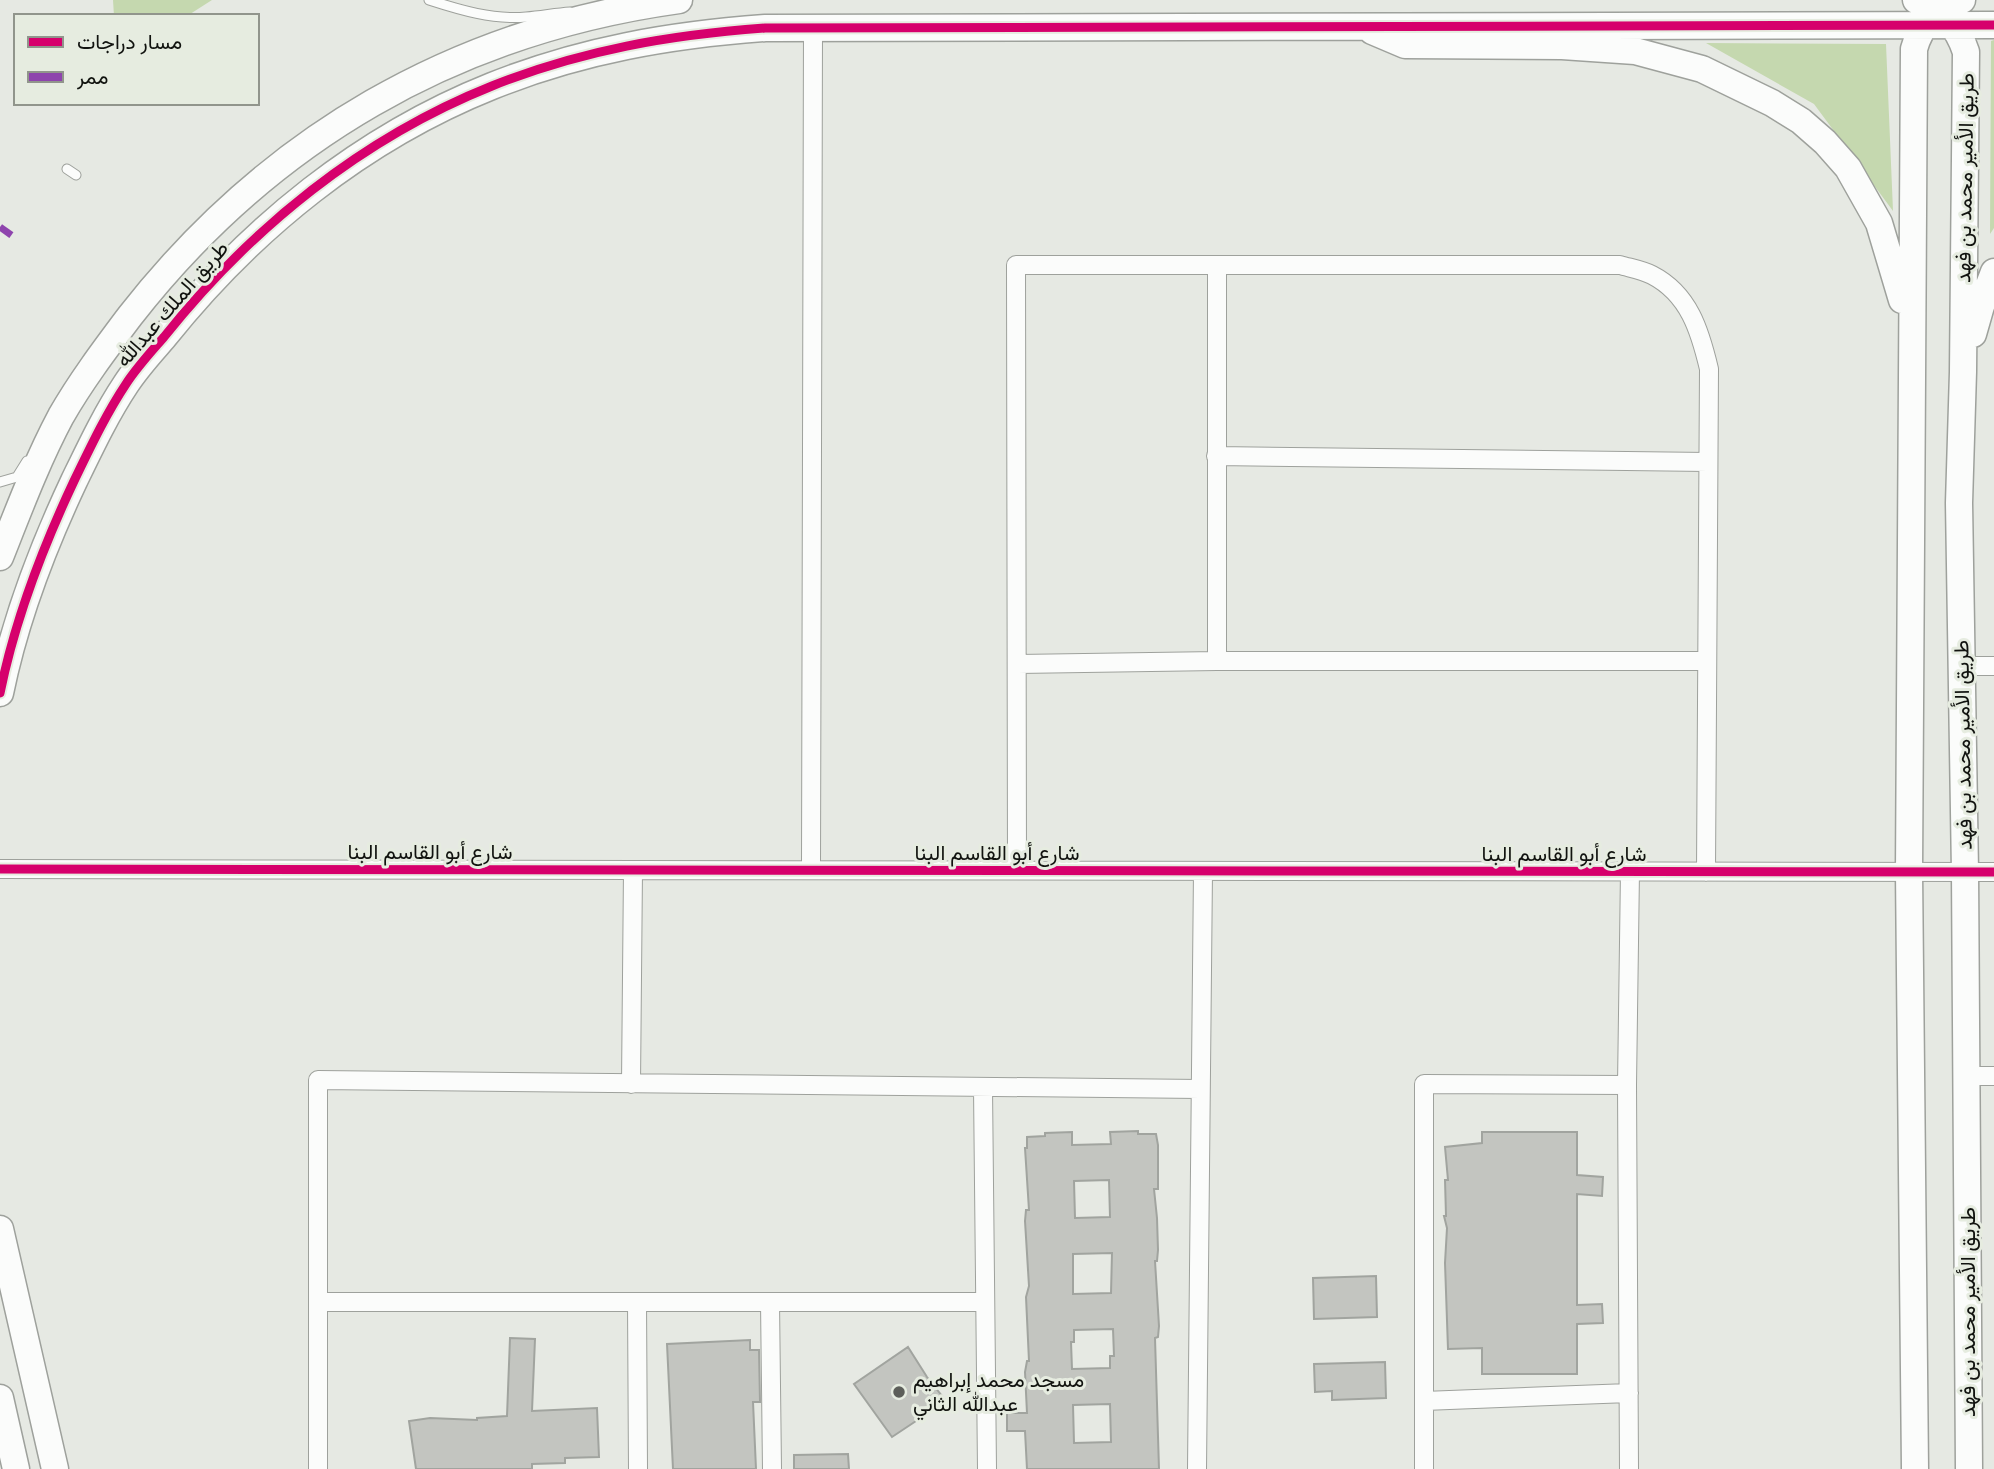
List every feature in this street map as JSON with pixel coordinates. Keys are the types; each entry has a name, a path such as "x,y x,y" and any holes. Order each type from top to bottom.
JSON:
{"street":[{"name":"طريق الملك عبدالله","path":"0,557 26,491 62,415 118,332 194,242 247,191 300,149 366,105 441,66 516,38 589,16 679,0"},
{"name":"طريق الملك عبدالله","path":"0,693 33,576 54,524 100,427 127,383 191,302 275,219 341,167 387,137 503,82 585,55 643,42 696,33 813,27 1365,27 1939,12 1994,25"},
{"name":"طريق الأمير محمد بن فهد","path":"1939,12 1962,39 1966,52 1959,503 1965,872 1969,1469"},
{"path":"1915,1469 1909,872 1914,50 1917,38 1939,12"},
{"path":"811,870 813,27"},
{"path":"1365,27 1405,46 1562,46 1635,51 1702,69 1772,103 1801,121 1825,142 1848,168 1879,223 1902,295 1912,377"},
{"path":"1017,870 1016,265 1620,265 1651,274 1680,296 1700,330 1709,369 1706,872"},
{"path":"1217,265 1217,661"},
{"path":"1963,372 1981,306 1994,272"},
{"path":"1216,456 1708,462"},
{"path":"1018,664 1217,661 1706,661"},
{"path":"1962,666 1994,666"},
{"name":"شارع أبو القاسم البنا","path":"0,869 1994,872"},
{"path":"631,1084 633,870"},
{"path":"1197,1469 1203,871"},
{"path":"1629,1469 1630,871"},
{"path":"1967,1076 1994,1076"},
{"path":"318,1469 318,1080 1200,1089"},
{"path":"1424,1469 1424,1084 1628,1085"},
{"path":"983,1088 987,1469"},
{"path":"0,1229 55,1469"},
{"path":"318,1302 985,1302"},
{"path":"637,1302 638,1469"},
{"path":"770,1302 772,1469"},
{"path":"1424,1401 1629,1393"},
{"path":"0,1398 16,1469"}],"lane":[{"path":"429,0 459,10 514,17 631,8"},
{"path":"67,169 76,175"},
{"path":"81,365 118,332"},
{"path":"37,441 70,382"},
{"path":"0,482 16,477 32,450"}],"green space":[{"path":"113,0 212,0 190,14 114,14"},
{"path":"1994,40 1994,228 1990,234 1991,41"},
{"path":"1706,43 1886,44 1893,211 1814,104"}],"building":[{"path":"1138,1131 1138,1134 1156,1134 1158,1145 1158,1189 1154,1189 1158,1250 1155,1261 1159,1326 1158,1337 1155,1338 1159,1469 1027,1469 1025,1431 1007,1431 1007,1413 1027,1413 1027,1137 1072,1132 1072,1145 1111,1144 1110,1132","holes":["1109,1180 1110,1217 1075,1218 1074,1181","1112,1253 1111,1293 1073,1294 1073,1254","1113,1329 1114,1356 1110,1356 1110,1368 1072,1369 1071,1342 1074,1342 1074,1330","1110,1404 1111,1442 1074,1443 1073,1405"]},
{"path":"1482,1132 1577,1132 1577,1175 1603,1177 1602,1196 1577,1194 1577,1305 1602,1304 1603,1323 1577,1324 1577,1374 1482,1374 1482,1348 1448,1349 1445,1263 1447,1228 1444,1216 1445,1180 1448,1180 1445,1147 1482,1143"},
{"path":"1376,1276 1377,1317 1314,1319 1313,1278"},
{"path":"510,1338 535,1339 532,1411 597,1408 599,1457 565,1458 565,1463 532,1464 532,1469 416,1469 409,1421 430,1418 477,1420 507,1416"},
{"path":"750,1340 750,1350 759,1350 760,1402 753,1402 756,1469 673,1469 667,1344"},
{"name":"مسجد محمد إبراهيم عبدالله الثاني","path":"908,1347 946,1401 892,1437 854,1384"},
{"path":"1385,1362 1386,1398 1332,1400 1332,1391 1315,1392 1314,1364"},
{"path":"848,1454 849,1469 794,1469 794,1455"}],"marked path":[{"path":"0,227 14,237"}],"cycle path":[{"path":"0,693 22,611 51,532 105,419 144,360 234,259 312,190 398,132 444,107 526,73 627,46 695,35 765,28 1994,25"},
{"path":"0,869 1994,872"}],"place":[{"name":"مسجد محمد إبراهيم عبدالله الثاني","path":"899,1392"}]}
